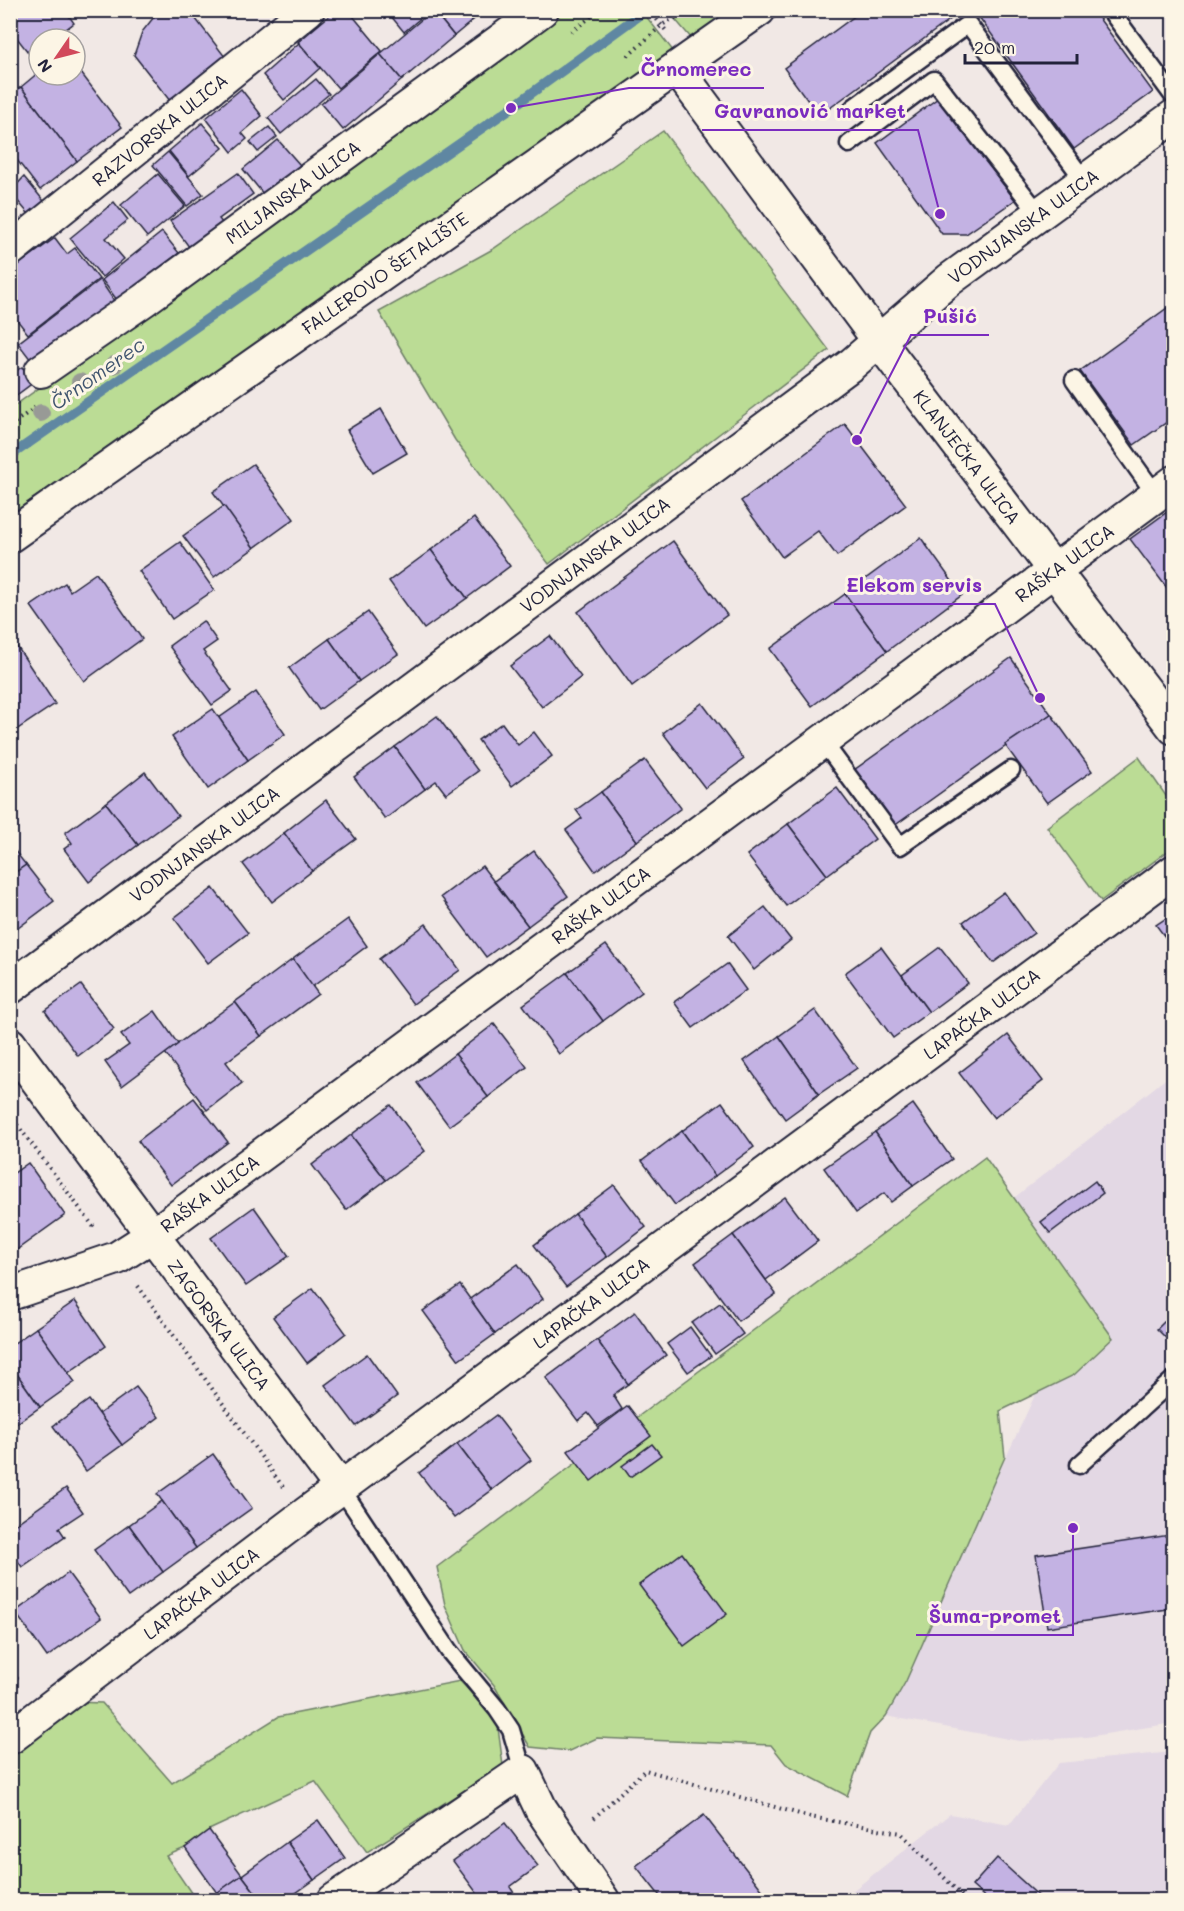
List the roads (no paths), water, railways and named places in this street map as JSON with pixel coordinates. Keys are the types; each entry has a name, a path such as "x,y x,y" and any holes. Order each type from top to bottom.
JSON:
{"street":[{"name":"RAZVORSKA ULICA","path":"10,250 308,10"},
{"name":"MILJANSKA ULICA","path":"41,371 144,300 542,10"},
{"name":"FALLEROVO ŠETALIŠTE","path":"10,536 678,70 759,10"},
{"name":"KLANJEČKA ULICA","path":"678,70 879,341 1173,728"},
{"name":"VODNJANSKA ULICA","path":"10,988 879,341 950,280 1173,116"},
{"name":"RAŠKA ULICA","path":"10,1294 117,1258 153,1235 824,743 1165,489"},
{"name":"LAPAČKA ULICA","path":"10,1738 304,1515 1173,871"},
{"name":"ZAGORSKA ULICA","path":"10,1044 341,1488"},
{"path":"334,1900 524,1771 541,1809 603,1900"}],"lane":[{"path":"1110,10 1173,97"},
{"path":"853,108 968,24 1084,180"},
{"path":"849,144 934,80 1039,214"},
{"path":"1074,380 1165,489"},
{"path":"824,743 900,846 1011,770"},
{"path":"1079,1465 1173,1379"},
{"path":"341,1488 449,1651 497,1709 511,1730 524,1771"}],"waterway":[{"name":"Črnomerec","path":"10,456 511,108 646,10"}],"place":[{"name":"Črnomerec","path":"511,108"},
{"name":"Gavranović market","path":"940,214"},
{"name":"Pušić","path":"857,440"},
{"name":"Elekom servis","path":"1040,698"},
{"name":"Šuma-promet","path":"1073,1528"}]}
